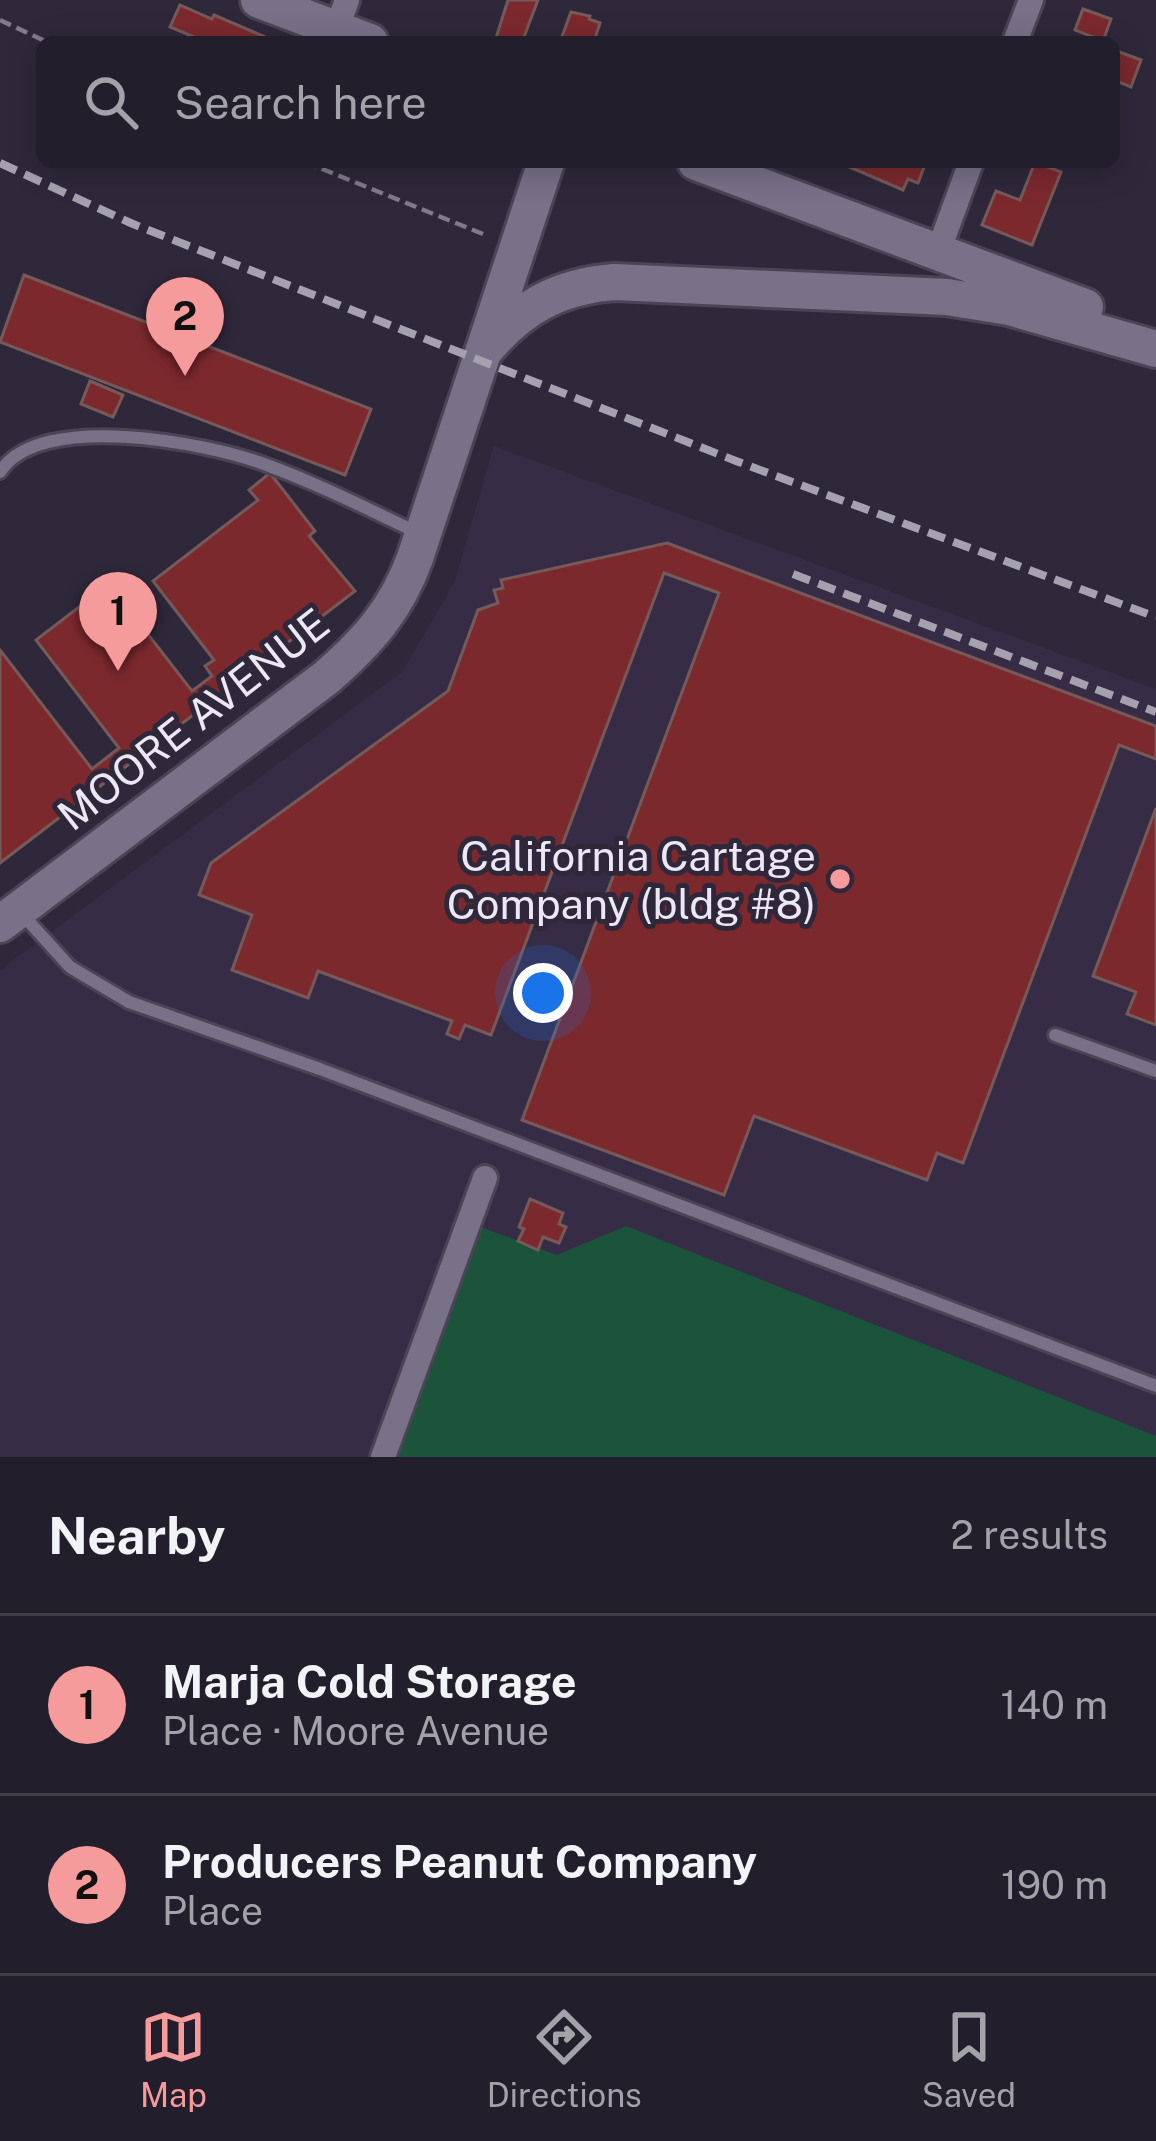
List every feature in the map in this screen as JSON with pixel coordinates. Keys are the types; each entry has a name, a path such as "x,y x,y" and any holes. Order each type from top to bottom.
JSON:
{"street":[{"path":"259,0 351,24"},
{"path":"1018,36 1031,0"},
{"name":"MOORE AVENUE","path":"9,917 371,638 404,589 543,168"},
{"path":"712,168 1156,333"},
{"path":"938,252 969,168"},
{"name":"MOORE AVENUE","path":"478,357 513,319 538,302 560,291 615,282 947,297 1009,307 1156,349"},
{"path":"383,1457 485,1178"}],"lane":[{"path":"0,472 34,446 66,437 158,442 260,462 423,535"},
{"path":"9,917 70,967 129,1002 340,1077 1156,1386"},
{"path":"1055,1035 1156,1071"}],"path":[{"path":"0,20 36,37"},
{"path":"320,168 516,247"}],"shaded area":[{"path":"494,446 1156,689 1156,1457 0,1457 0,970 402,672 454,583"}],"green space":[{"path":"478,1226 557,1255 626,1226 1156,1436 1156,1457 393,1457"}],"building":[{"path":"508,0 538,0 524,36 497,36"},
{"path":"180,5 263,36 192,36 170,27"},
{"path":"1083,9 1111,19 1105,36 1075,30"},
{"path":"571,12 600,23 596,36 562,36"},
{"path":"1120,52 1141,60 1131,87 1120,82"},
{"path":"852,168 924,168 918,183 908,179 903,190"},
{"path":"1033,168 1061,172 1032,245 982,225 996,191 1020,200"},
{"path":"24,275 371,409 345,475 0,342"},
{"path":"90,381 123,395 113,417 81,404"},
{"path":"270,473 315,531 309,536 355,591 0,863 0,650 92,769 119,748 36,640 109,584 192,691 212,676 205,666 214,660 153,581 258,500 249,490"},
{"name":"California Cartage Company (bldg #8)","path":"667,543 1156,726 1156,759 1119,745 963,1163 937,1153 927,1180 754,1116 724,1195 522,1120 719,593 664,573 491,1035 465,1025 459,1039 447,1034 452,1021 318,971 308,998 232,970 252,915 199,895 211,863 448,691 478,610 498,603 494,590 503,588 501,580"},
{"path":"1156,808 1156,1025 1127,1014 1136,992 1093,976"},
{"path":"530,1199 563,1213 559,1224 566,1227 559,1243 543,1237 538,1250 518,1241"}],"railway":[{"path":"0,163 133,224 736,461 1156,617"},
{"path":"793,574 1156,712"}],"place":[{"name":"Producers Peanut Company","path":"185,376"},
{"name":"Marja Cold Storage","path":"118,671"},
{"name":"California Cartage Company (bldg #8)","path":"840,879"}]}
